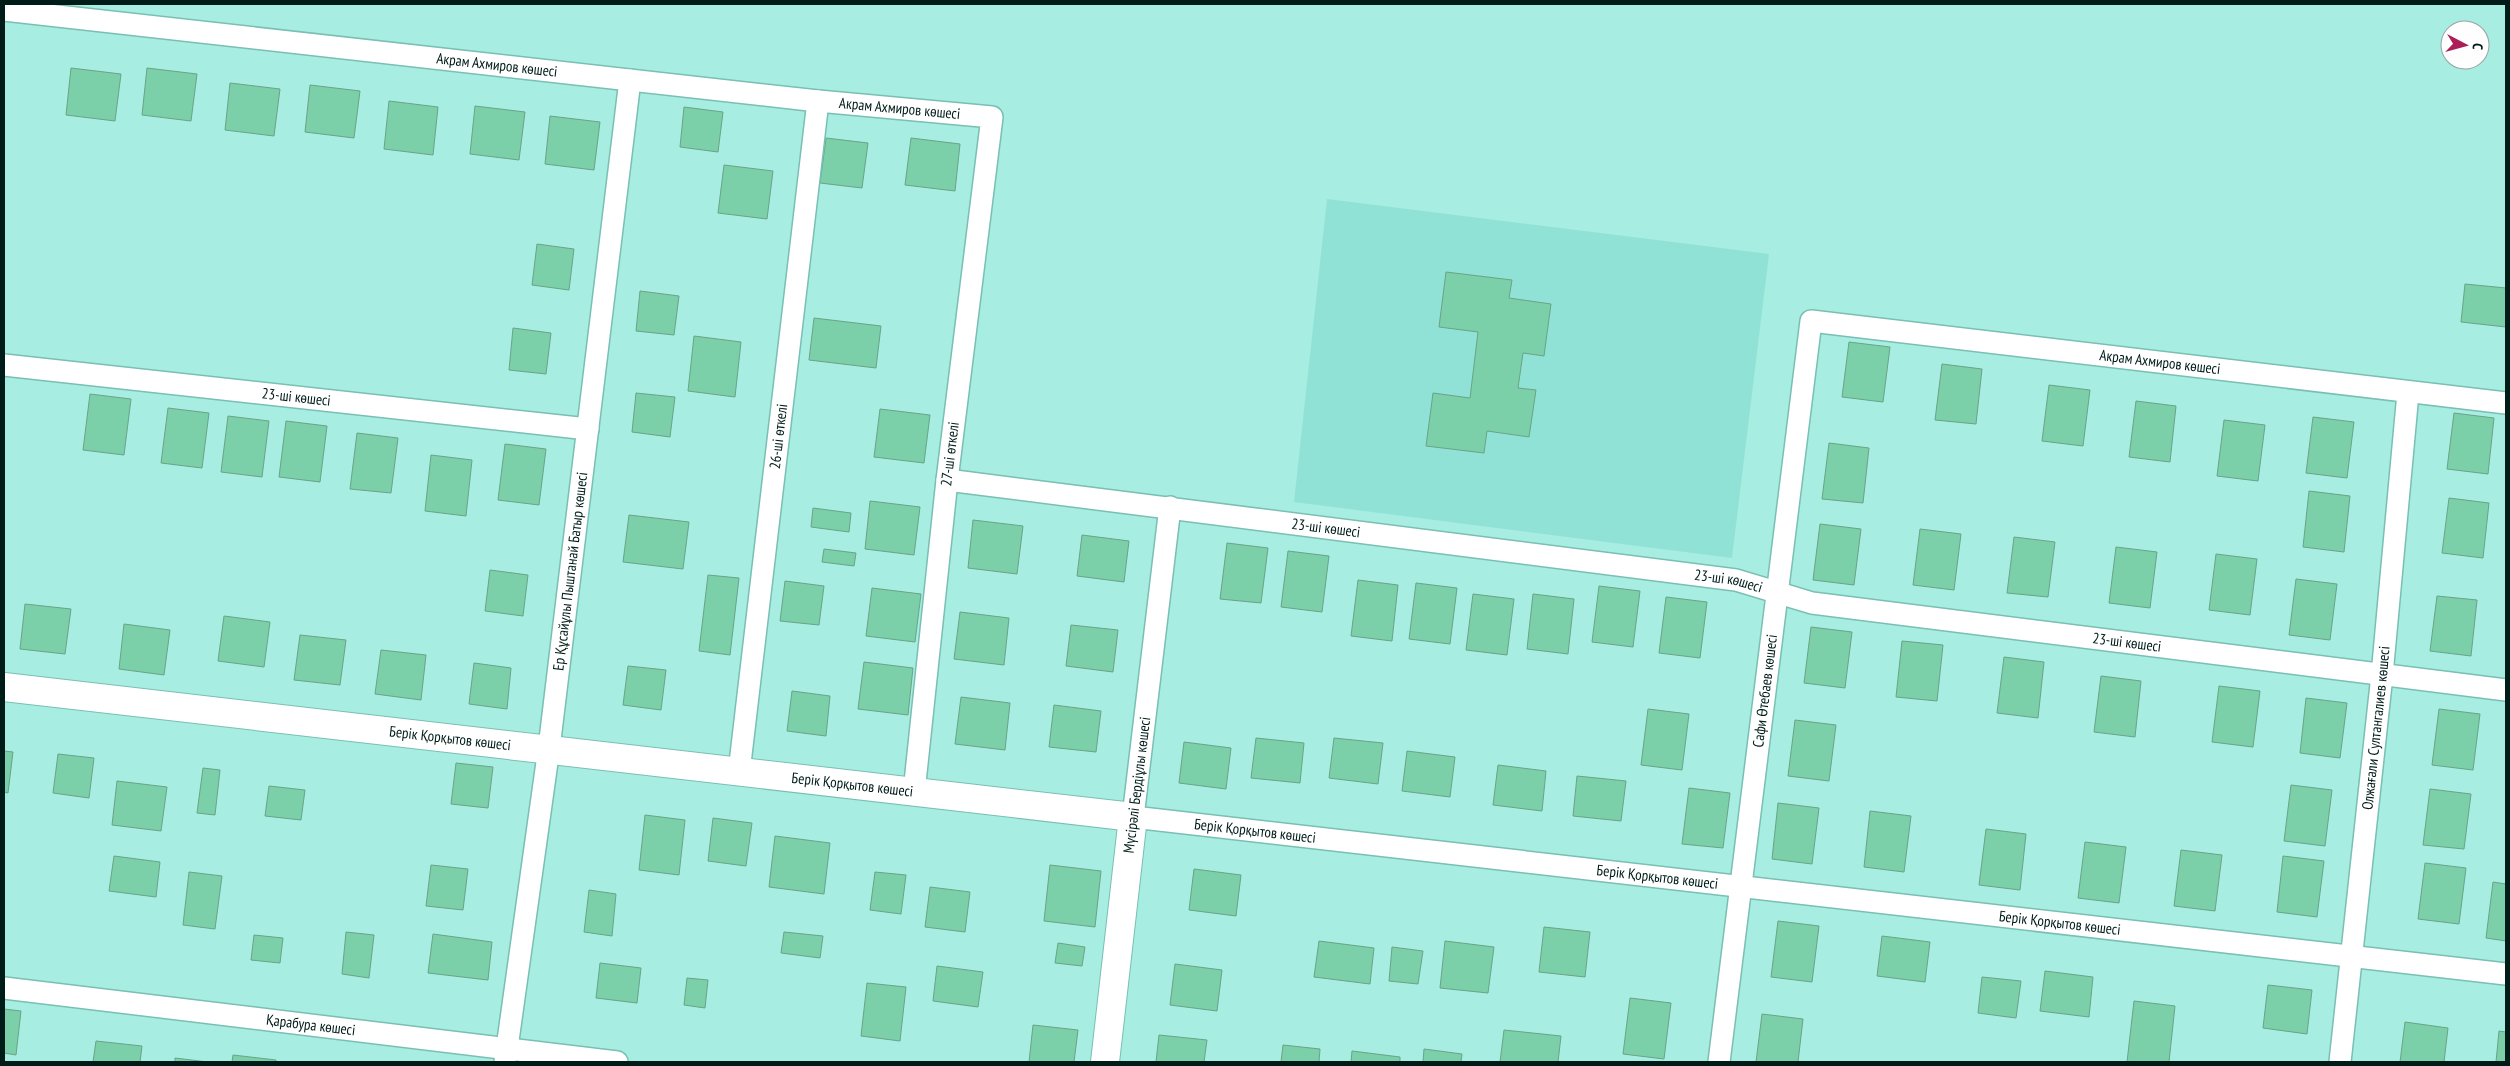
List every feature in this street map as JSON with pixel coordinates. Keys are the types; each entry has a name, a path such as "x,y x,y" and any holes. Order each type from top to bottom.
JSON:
{"street":[{"name":"Акрам Ахмиров көшесі","path":"4,10 818,101 992,116"},
{"name":"Ер Құсайұлы Пыштанай Батыр көшесі","path":"506,1056 549,748 630,80"},
{"name":"26-ші өткелі","path":"739,772 818,101"},
{"name":"27-ші өткелі","path":"914,792 947,480 992,116"},
{"name":"Акрам Ахмиров көшесі","path":"1812,321 2408,393 2506,403"},
{"name":"Сафи Өтебаев көшесі","path":"1719,1062 1812,321"},
{"name":"23-шi көшесi","path":"4,365 588,429"},
{"name":"Олжағали Султангалиев көшесі","path":"2340,1062 2382,675 2408,393"},
{"name":"23-шi көшесi","path":"947,480 1736,580 1812,603 2506,690"},
{"name":"Мүсірәлі Бердіұлы көшесі","path":"1105,1062 1170,507"},
{"name":"Берік Қорқытов көшесі","path":"4,687 549,748 739,772 2352,958 2506,974"},
{"name":"Қарабура көшесі","path":"4,988 506,1056 617,1062"}],"shaded area":[{"path":"1327,199 1769,254 1732,558 1294,502"}],"building":[{"path":"71,68 121,74 115,121 66,115"},
{"path":"147,68 197,74 191,121 142,115"},
{"path":"230,83 280,89 274,136 225,130"},
{"path":"310,85 360,91 354,138 305,132"},
{"path":"389,101 438,107 433,155 384,149"},
{"path":"475,106 525,112 519,160 470,154"},
{"path":"684,107 723,112 718,152 680,147"},
{"path":"550,116 600,122 594,170 545,164"},
{"path":"826,138 868,143 862,188 820,183"},
{"path":"911,138 960,144 955,191 905,185"},
{"path":"724,165 773,171 767,219 718,213"},
{"path":"537,244 574,249 569,290 532,285"},
{"path":"1446,272 1512,280 1509,298 1551,304 1544,356 1523,353 1518,388 1536,390 1529,437 1487,431 1484,453 1426,446 1433,393 1470,398 1478,332 1439,327"},
{"path":"2465,284 2506,288 2506,327 2461,322"},
{"path":"640,291 679,296 674,335 636,331"},
{"path":"814,318 881,326 876,368 809,360"},
{"path":"513,328 551,333 546,374 509,370"},
{"path":"694,336 741,342 735,397 688,391"},
{"path":"1849,342 1890,347 1883,402 1842,397"},
{"path":"1942,364 1982,369 1976,424 1935,420"},
{"path":"2049,385 2090,390 2083,446 2042,441"},
{"path":"636,393 675,397 670,437 632,432"},
{"path":"90,394 131,399 124,455 83,450"},
{"path":"2136,401 2176,406 2170,462 2129,457"},
{"path":"168,408 209,413 202,468 161,463"},
{"path":"880,409 930,415 924,463 874,457"},
{"path":"2454,413 2494,418 2488,474 2447,469"},
{"path":"228,416 269,421 262,477 221,472"},
{"path":"2313,417 2354,422 2347,478 2306,473"},
{"path":"2224,420 2265,425 2258,481 2217,476"},
{"path":"286,421 327,426 320,482 279,477"},
{"path":"357,433 398,438 391,493 350,489"},
{"path":"1829,443 1869,448 1863,503 1822,499"},
{"path":"505,444 546,449 539,505 498,500"},
{"path":"431,455 472,460 466,516 425,511"},
{"path":"2309,491 2350,496 2344,552 2303,547"},
{"path":"2449,498 2489,503 2483,558 2442,553"},
{"path":"870,501 920,507 914,555 865,549"},
{"path":"813,508 851,513 849,532 811,527"},
{"path":"629,515 689,522 683,569 623,562"},
{"path":"973,520 1023,526 1017,574 968,568"},
{"path":"1820,524 1861,529 1854,585 1813,580"},
{"path":"1920,529 1961,534 1954,590 1913,585"},
{"path":"1082,535 1129,541 1124,582 1077,576"},
{"path":"2014,537 2055,542 2048,597 2007,593"},
{"path":"1227,543 1268,548 1261,603 1220,599"},
{"path":"2116,547 2157,552 2150,608 2109,603"},
{"path":"824,549 856,553 854,566 822,562"},
{"path":"1288,551 1329,556 1322,612 1281,607"},
{"path":"2216,554 2257,559 2250,615 2209,610"},
{"path":"490,570 528,575 523,616 485,611"},
{"path":"708,575 739,578 730,655 699,651"},
{"path":"2296,579 2337,584 2330,640 2289,635"},
{"path":"1358,580 1398,585 1392,641 1351,636"},
{"path":"785,581 824,586 819,625 780,621"},
{"path":"1416,583 1457,588 1450,644 1409,639"},
{"path":"1599,586 1640,591 1633,647 1592,642"},
{"path":"872,588 921,594 915,642 866,636"},
{"path":"1473,594 1514,599 1507,655 1466,650"},
{"path":"1533,594 1574,599 1568,654 1527,649"},
{"path":"2437,596 2477,600 2471,656 2430,651"},
{"path":"1666,597 1707,602 1700,658 1659,653"},
{"path":"25,604 71,609 65,654 20,649"},
{"path":"960,612 1009,618 1004,665 954,659"},
{"path":"224,616 270,622 264,667 218,661"},
{"path":"124,624 170,630 164,675 119,669"},
{"path":"1071,625 1118,630 1113,672 1066,666"},
{"path":"1811,627 1852,632 1845,688 1804,683"},
{"path":"300,635 346,640 340,685 294,680"},
{"path":"1902,641 1943,645 1937,701 1896,697"},
{"path":"381,650 426,655 421,700 375,694"},
{"path":"2004,657 2044,662 2038,718 1997,713"},
{"path":"864,662 913,668 908,715 858,709"},
{"path":"474,663 511,668 507,709 469,704"},
{"path":"628,666 666,670 661,710 623,705"},
{"path":"2101,676 2141,681 2135,737 2094,732"},
{"path":"2219,686 2260,691 2253,747 2212,742"},
{"path":"792,691 830,696 826,736 787,731"},
{"path":"961,697 1010,703 1005,750 955,744"},
{"path":"2306,698 2347,703 2340,758 2300,753"},
{"path":"1054,705 1101,711 1096,752 1049,747"},
{"path":"1648,709 1689,714 1682,770 1641,765"},
{"path":"2439,709 2480,714 2473,770 2432,765"},
{"path":"1795,720 1836,725 1829,781 1788,776"},
{"path":"1256,738 1304,743 1300,783 1251,778"},
{"path":"1334,738 1383,743 1378,784 1329,778"},
{"path":"1184,742 1231,748 1226,789 1179,783"},
{"path":"4,751 13,752 8,793 4,792"},
{"path":"1407,751 1455,757 1450,797 1402,791"},
{"path":"58,754 94,758 89,798 53,793"},
{"path":"456,763 493,767 488,808 451,804"},
{"path":"1498,765 1546,771 1542,811 1493,805"},
{"path":"203,768 220,770 215,815 197,813"},
{"path":"1577,776 1626,781 1621,821 1573,816"},
{"path":"117,781 167,787 161,831 112,825"},
{"path":"2291,785 2332,790 2325,846 2284,841"},
{"path":"269,786 305,790 301,820 265,816"},
{"path":"1689,788 1730,793 1723,848 1682,844"},
{"path":"2430,789 2471,794 2464,849 2423,845"},
{"path":"1778,803 1819,808 1812,864 1772,859"},
{"path":"1870,811 1911,816 1904,872 1864,867"},
{"path":"645,815 685,820 679,875 639,870"},
{"path":"713,818 752,823 746,866 708,861"},
{"path":"1986,829 2026,834 2020,890 1979,885"},
{"path":"775,836 830,843 824,894 769,887"},
{"path":"2085,842 2126,847 2119,903 2078,898"},
{"path":"2181,850 2222,855 2215,911 2174,906"},
{"path":"114,856 160,862 156,897 109,891"},
{"path":"2283,856 2324,861 2317,917 2277,912"},
{"path":"2425,863 2466,868 2459,924 2418,919"},
{"path":"431,865 468,869 463,910 426,906"},
{"path":"1050,865 1101,871 1095,927 1044,921"},
{"path":"1194,869 1241,875 1236,916 1189,910"},
{"path":"189,872 222,876 215,929 183,925"},
{"path":"875,872 906,875 901,914 870,910"},
{"path":"2493,882 2506,884 2506,941 2486,938"},
{"path":"930,887 970,892 965,932 925,927"},
{"path":"589,890 616,894 612,936 584,932"},
{"path":"1778,921 1819,926 1812,982 1771,977"},
{"path":"1544,927 1590,932 1585,977 1539,972"},
{"path":"346,932 374,935 369,978 342,974"},
{"path":"784,932 823,936 820,958 781,953"},
{"path":"433,934 492,942 488,980 428,973"},
{"path":"254,935 283,938 280,963 251,960"},
{"path":"1882,936 1930,942 1925,982 1877,976"},
{"path":"1319,941 1374,948 1370,984 1314,977"},
{"path":"1445,941 1494,947 1488,993 1440,988"},
{"path":"1058,943 1085,947 1082,966 1055,963"},
{"path":"1392,947 1423,951 1418,984 1389,981"},
{"path":"600,963 641,968 637,1003 596,998"},
{"path":"1175,964 1222,970 1217,1011 1170,1005"},
{"path":"937,966 983,972 978,1007 933,1001"},
{"path":"2045,971 2093,977 2089,1017 2040,1011"},
{"path":"1982,977 2021,981 2016,1018 1978,1013"},
{"path":"687,978 708,980 705,1008 684,1005"},
{"path":"867,983 906,987 900,1041 861,1036"},
{"path":"2268,985 2312,990 2307,1034 2263,1028"},
{"path":"1630,998 1671,1003 1664,1059 1623,1054"},
{"path":"2134,1001 2175,1006 2169,1062 2127,1062"},
{"path":"4,1009 21,1011 16,1055 4,1053"},
{"path":"1762,1014 1803,1019 1798,1062 1756,1062"},
{"path":"2405,1022 2448,1028 2444,1062 2400,1062"},
{"path":"1033,1025 1078,1030 1074,1062 1029,1062"},
{"path":"1504,1030 1561,1036 1558,1062 1500,1062"},
{"path":"2499,1031 2506,1032 2506,1062 2496,1062"},
{"path":"1159,1035 1207,1040 1204,1062 1156,1062"},
{"path":"96,1041 142,1046 140,1062 93,1062"},
{"path":"1283,1045 1320,1049 1319,1062 1281,1062"},
{"path":"1424,1049 1462,1054 1461,1062 1423,1062"},
{"path":"1352,1051 1400,1057 1400,1062 1351,1062"},
{"path":"233,1055 276,1060 276,1062 232,1062"},
{"path":"175,1058 208,1062 175,1062"}]}
